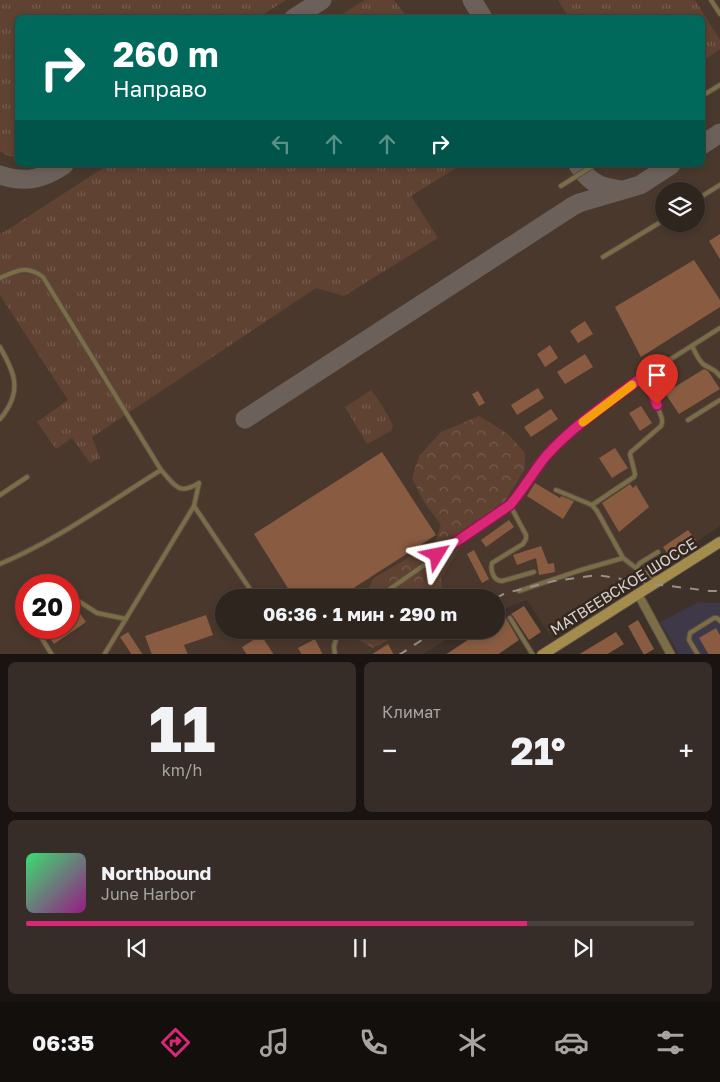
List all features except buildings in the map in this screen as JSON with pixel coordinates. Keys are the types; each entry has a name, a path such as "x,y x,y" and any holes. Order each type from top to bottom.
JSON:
{"main road":[{"name":"МАТВЕЕВСКОЕ ШОССЕ","path":"542,654 720,542"}],"street":[{"path":"638,594 671,654"}],"lane":[{"path":"711,0 720,14"},
{"path":"705,94 720,84"},
{"path":"561,186 591,167"},
{"path":"705,194 720,185"},
{"path":"603,257 655,225"},
{"path":"0,278 24,269 36,272 43,277 161,470 178,488 185,490 199,483 194,506 104,654"},
{"path":"390,589 510,505 546,457 571,431 602,406 644,376 720,328"},
{"path":"692,346 698,358 704,364 716,370 720,376"},
{"path":"0,347 9,363 15,380 13,398 4,416 0,419"},
{"path":"592,505 634,478 631,452 661,426 662,420 652,390 644,376"},
{"path":"688,420 720,400"},
{"path":"0,564 56,536 161,470"},
{"path":"0,495 27,477"},
{"path":"556,490 592,505 597,510 623,558 636,568 660,581"},
{"path":"510,505 526,535 526,539 523,544 492,563 491,568 498,581 534,572"},
{"path":"194,506 250,589"},
{"path":"636,568 640,563 658,552"},
{"path":"519,591 623,558"},
{"path":"80,602 97,613 126,619"},
{"path":"510,618 533,654"},
{"path":"698,654 689,640 690,633 714,618 718,618 720,621"},
{"path":"42,639 52,654"},
{"path":"335,654 334,646 336,639"}],"shaded area":[{"path":"0,0 720,0 720,526 657,569 550,635 527,600 505,609 505,589 215,589 215,639 447,639 423,654 0,654"},
{"path":"699,602 720,603 720,654 679,654 660,622"}],"green space":[{"path":"0,0 286,0 262,15 15,15 15,157 0,151"},
{"path":"365,0 394,0 405,15 340,15"},
{"path":"558,0 695,0 704,15 567,15"},
{"path":"705,16 720,40 720,49 705,60"},
{"path":"105,167 458,167 411,196 438,238 344,296 316,288 92,437 100,458 90,463 72,438 56,449 37,422 68,400 0,295 0,233"},
{"path":"371,390 393,426 391,431 367,444 345,407"},
{"path":"479,416 508,434 525,453 525,469 499,511 466,538 441,578 442,589 368,589 374,578 435,542 441,525 424,502 412,478 419,456 441,432"},
{"path":"359,639 390,639 373,648"}],"taxiway":[{"path":"299,15 322,0"},
{"path":"472,0 481,15"},
{"path":"705,143 720,133"},
{"path":"0,175 18,179 33,179 60,167"},
{"path":"580,167 596,183 620,190"},
{"path":"245,419 573,206 640,185 668,167"}],"railway":[{"path":"505,594 554,581 597,575 653,584 720,591"},
{"path":"401,654 423,639"}],"slow traffic":[{"path":"583,422 632,385"}],"route":[{"path":"437,555 510,505 546,457 571,431 644,376 652,390 657,405"}]}
